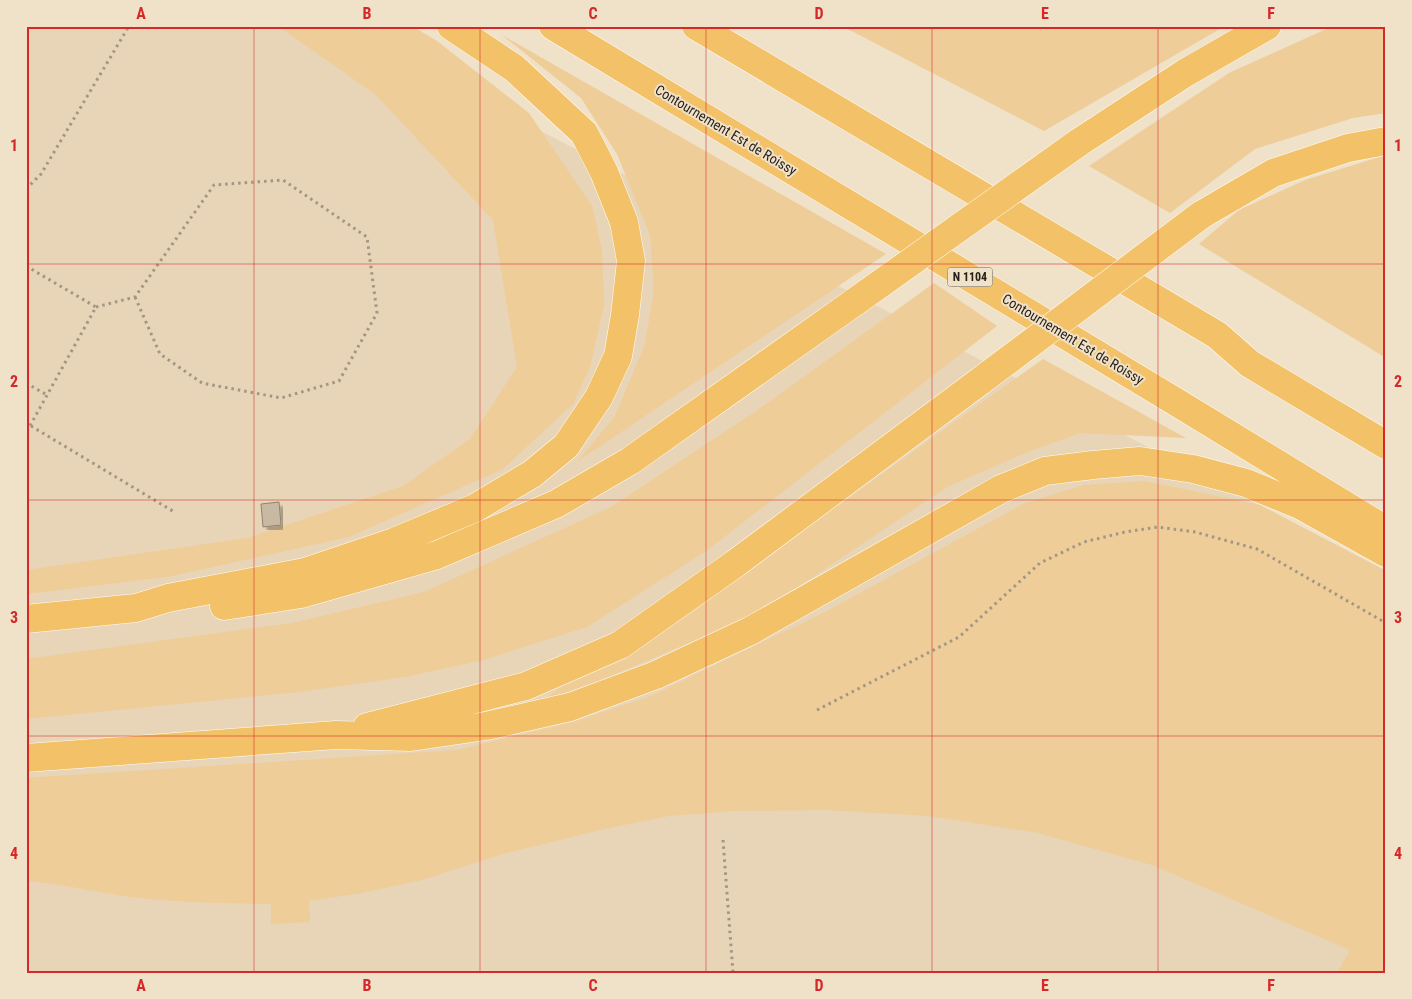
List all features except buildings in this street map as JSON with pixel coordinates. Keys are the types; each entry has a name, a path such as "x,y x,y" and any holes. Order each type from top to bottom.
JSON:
{"highway":[{"path":"26,618 136,608 168,598 305,572 394,542 475,508 532,474 566,446 599,397 618,356 626,315 631,261 624,222 604,172 584,132 514,68 451,26"},
{"name":"Contournement Est de Roissy","path":"553,26 1386,530"},
{"path":"696,26 1217,335 1257,351 1343,401 1386,423"},
{"path":"136,608 171,613 301,594 437,555 556,504 630,462 1078,143 1185,73 1267,26"},
{"path":"336,735 526,686 620,645 736,563 1201,215 1273,173 1348,148 1386,141"},
{"path":"1217,335 1250,364 1386,445"},
{"path":"26,758 336,735 411,738 486,726 570,707 656,674 750,631 1001,489 1045,471 1140,461 1193,469 1246,483 1300,505 1386,553"}],"path":[{"path":"26,189 41,174 129,26"},
{"path":"26,266 96,307 135,297 214,185 283,180 367,237 377,312 339,381 281,398 202,383 160,354 135,297"},
{"path":"26,433 96,307"},
{"path":"26,383 47,395"},
{"path":"30,426 176,513"},
{"path":"817,710 959,637 1040,563 1084,542 1125,532 1158,527 1195,532 1257,549 1386,623"},
{"path":"723,840 733,973"}],"shaded area":[{"path":"26,26 339,26 1386,571 1386,973 26,973"},
{"path":"278,26 412,26 437,41 529,113 592,206 602,251 604,305 590,367 573,404 503,469 349,537 167,577 26,594 26,570 247,538 403,486 470,439 517,367 493,220 376,95"},
{"path":"842,26 1225,26 1044,131"},
{"path":"1333,26 1386,26 1386,113 1353,118 1255,149 1170,213 1089,166 1229,73"},
{"path":"502,35 886,254 578,461 615,416 645,344 654,290 650,235 617,154 581,98"},
{"path":"1386,155 1386,358 1199,244 1239,210 1305,180"},
{"path":"934,283 997,326 706,551 587,627 483,660 405,677 298,692 26,719 26,659 292,623 424,592 611,507 758,410"},
{"path":"1043,359 1186,438 1080,433 1030,451 947,487 771,605 696,640 598,681 542,701 633,635 847,499"},
{"path":"1145,481 1260,505 1386,571 1386,973 1337,973 1350,950 1152,865 1038,833 929,816 825,810 735,811 669,816 604,829 499,855 422,880 361,893 309,901 310,922 271,924 271,904 148,899 26,881 26,778 457,750 577,721 651,696 825,612 1025,503 1084,485"}]}
